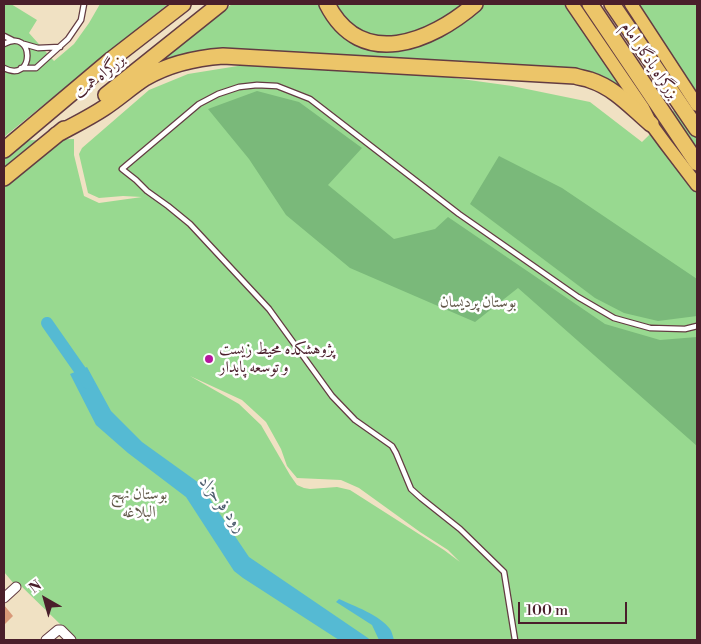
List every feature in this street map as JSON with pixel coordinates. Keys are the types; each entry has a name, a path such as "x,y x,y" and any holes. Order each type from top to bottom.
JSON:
{"highway":[{"name":"بزرگراه همت","path":"4,150 112,59 182,4"},
{"name":"بزرگراه همت","path":"4,178 220,4"},
{"path":"327,4 334,15 350,32 369,42 392,45 421,38 438,30 454,21 475,4"},
{"name":"بزرگراه یادگار امام","path":"590,4 697,163"},
{"name":"بزرگراه یادگار امام","path":"612,4 697,129"},
{"path":"56,135 103,109 146,78 174,64 223,56 575,76 591,80 614,92 651,124"}],"main road":[{"path":"572,4 643,108 651,124 697,185"},
{"path":"631,4 697,105"}],"street":[{"path":"4,598 16,587"},
{"path":"46,640 58,630 61,630 71,640"}],"lane":[{"path":"4,68 12,71 21,68 36,68 68,40 81,20 84,4"},
{"path":"4,36 13,41 38,48 60,47"},
{"path":"4,44 13,41"},
{"path":"21,68 25,65 28,56 22,44"},
{"path":"515,640 504,572 460,529 411,489 392,446 355,420 332,396 269,309 202,235 122,170 200,104 218,94 239,87 257,85 277,86 310,99 459,214 578,297 614,318 650,328 685,329 697,326"}],"green space":[{"path":"4,4 11,4 37,20 29,33 54,61 74,44 100,4 168,4 4,137"},
{"path":"232,4 324,4 383,48 481,4 567,4 643,114 598,79 262,54 136,77"},
{"path":"330,4 470,4 454,16 404,39 357,34"},
{"name":"بوستان پردیسان","path":"635,4 697,4 697,640 74,640 18,583 15,585 4,572 4,141 74,139 74,155 84,196 99,203 142,197 99,198 88,193 79,154 82,148 149,90 188,74 244,65 379,71 447,77 512,86 590,102 642,142 694,91","holes":["190,376 242,400 266,422 281,449 287,466 297,478 341,480 359,488 448,550 460,562 350,490 337,487 310,489 297,485 261,425 239,404"]},
{"path":"257,91 299,102 362,148 328,185 394,239 435,229 448,217 605,324 660,340 697,337 697,446 518,288 475,322 350,268 286,215 249,159 208,109"},
{"path":"499,156 562,188 697,279 697,316 658,321 624,313 595,298 470,204"}],"water":[{"path":"87,367 111,411 142,442 199,483 249,557 370,640 339,640 234,571 186,497 128,453 96,425 70,374"},
{"path":"339,599 380,619 390,629 394,640 379,640 372,625 336,602"}],"building":[{"path":"4,605 13,616 4,625"}],"waterway":[{"name":"رود فرحزاد","path":"47,323 88,383"}],"place":[{"name":"پژوهشکده محیط زیست و توسعه پایدار","path":"209,359"}],"park label":[{"name":"بوستان نهج البلاغه","path":"139,504"}]}
